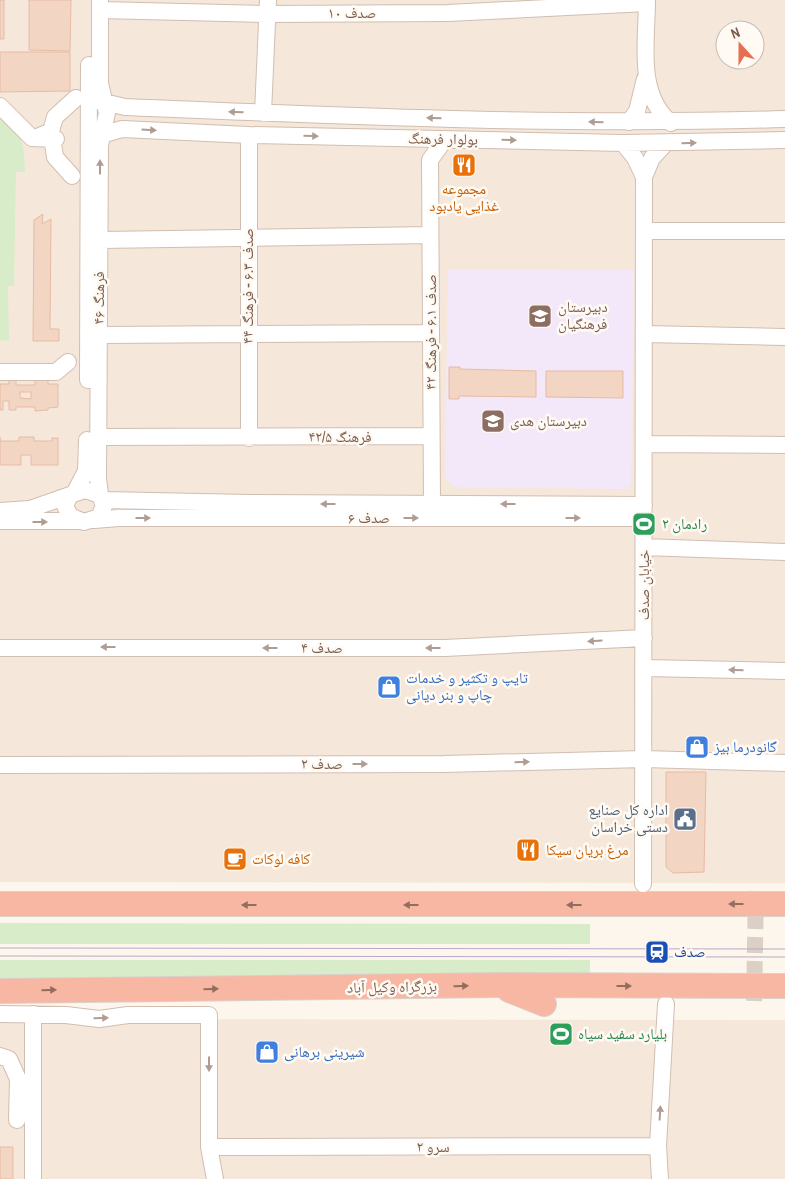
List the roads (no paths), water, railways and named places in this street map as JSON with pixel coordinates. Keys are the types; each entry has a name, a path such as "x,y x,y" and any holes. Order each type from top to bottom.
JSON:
{"highway":[{"path":"294,886 316,905"},
{"path":"0,904 785,904"},
{"path":"498,985 544,1004"},
{"name":"بزرگراه وکیل آباد","path":"0,991 498,985 785,986"},
{"path":"677,1004 728,986"}],"street":[{"name":"صدف ۱۰","path":"96,3 448,13 647,2"},
{"path":"629,122 637,111 646,74 647,2"},
{"path":"32,138 51,131 55,117 90,100 100,83 96,3"},
{"path":"263,113 268,7"},
{"path":"646,74 652,100 659,113 671,123"},
{"name":"بولوار فرهنگ","path":"90,100 124,107 536,121 671,123 785,119"},
{"name":"فرهنگ ۴۶","path":"90,100 107,113 101,135 99,335 101,498"},
{"name":"فرهنگ ۴۶","path":"72,493 86,471 87,455 90,100"},
{"path":"0,106 32,138 53,139 55,157 72,176"},
{"path":"122,129 120,117 124,107"},
{"path":"535,141 536,121"},
{"name":"بولوار فرهنگ","path":"101,135 122,129 249,135 623,143 785,140"},
{"name":"صدف ۶.۳ - فرهنگ ۴۴","path":"249,135 249,438"},
{"path":"412,138 430,160 445,139"},
{"path":"623,143 635,158 644,177"},
{"path":"644,177 652,158 666,143"},
{"name":"صدف ۶.۱ - فرهنگ ۴۲","path":"430,160 432,504"},
{"name":"خیابان صدف","path":"643,879 644,177"},
{"path":"645,231 785,230"},
{"path":"100,240 248,236 430,235"},
{"path":"99,335 431,333"},
{"path":"645,334 785,337"},
{"path":"0,372 56,372 68,362"},
{"name":"فرهنگ ۴۲/۵","path":"99,438 431,436"},
{"path":"644,444 785,445"},
{"path":"0,511 30,509 72,493 90,491 101,498 103,512 87,521 70,516 66,512 65,506 72,493"},
{"name":"صدف ۶","path":"101,498 303,511 644,512"},
{"name":"صدف ۶","path":"0,522 87,521 432,504 644,512"},
{"path":"644,547 785,552"},
{"name":"صدف ۴","path":"0,648 445,648 644,638"},
{"path":"644,668 785,671"},
{"name":"صدف ۲","path":"0,765 444,764 644,759 785,763"},
{"path":"660,1179 658,1146 677,1004"},
{"path":"0,1014 66,1015 99,1020 128,1015 209,1015 209,1147 215,1179"},
{"path":"32,1179 33,1014"},
{"path":"0,1056 9,1059 16,1073 17,1120"},
{"name":"سرو ۲","path":"209,1147 658,1146"}],"tunnel":[{"path":"754,1001 756,891"}],"tram line":[{"path":"0,948 785,949"},
{"path":"0,956 785,957"}],"place":[{"name":"مجموعه غذایی یادبود","path":"464,165"},
{"name":"دبیرستان فرهنگیان","path":"540,316"},
{"name":"دبیرستان هدی","path":"493,421"},
{"name":"رادمان ۲","path":"644,524"},
{"name":"تایپ و تکثیر و خدمات چاپ و بنر دیانی","path":"389,687"},
{"name":"گانودرما بیز","path":"697,747"},
{"name":"اداره کل صنایع دستی خراسان","path":"685,819"},
{"name":"مرغ بریان سیکا","path":"528,850"},
{"name":"کافه لوکات","path":"235,859"},
{"name":"صدف","path":"657,952"},
{"name":"بلیارد سفید سیاه","path":"561,1034"},
{"name":"شیرینی برهانی","path":"267,1052"}]}
